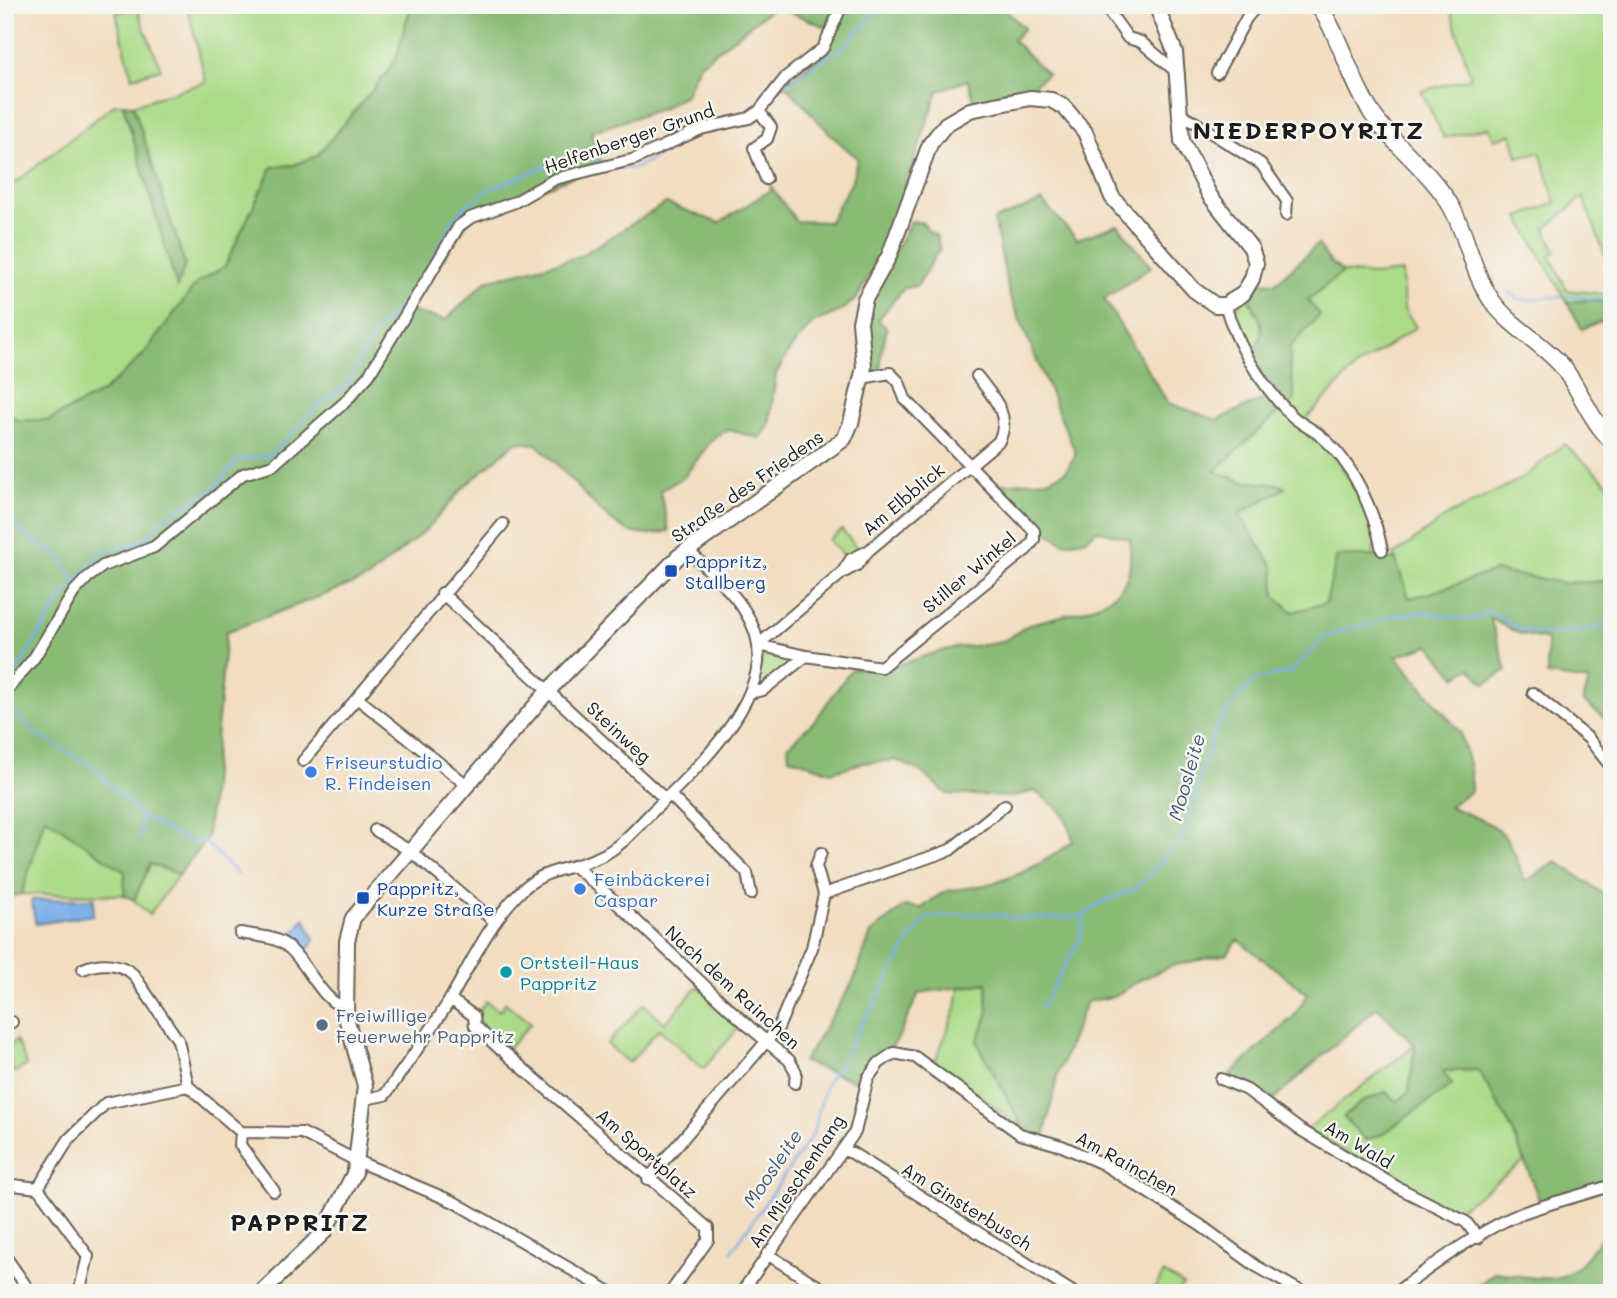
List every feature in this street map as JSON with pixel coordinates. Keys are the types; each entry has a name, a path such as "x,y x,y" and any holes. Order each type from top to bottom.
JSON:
{"main road":[{"path":"1318,5 1333,28 1360,94 1374,116 1448,201 1478,278 1492,301 1504,316 1561,366 1598,427 1612,441"}],"street":[{"name":"Helfenberger Grund","path":"5,692 34,658 74,592 87,578 103,566 154,547 243,474 273,465 344,402 369,374 459,226 470,218 515,202 555,179 599,165 635,159 691,133 749,118 759,111 786,77 823,48 842,5"},
{"path":"1104,5 1128,38 1141,42 1179,74"},
{"path":"1156,5 1169,32 1179,74 1182,141 1190,161 1216,205 1251,248 1256,263 1252,279 1243,294 1225,305 1241,347 1274,395 1294,417 1322,437 1346,467 1377,527 1382,550"},
{"path":"1217,73 1247,17 1258,5"},
{"name":"Straße des Friedens","path":"261,1293 324,1232 344,1198 357,1161 365,1098 363,1075 348,1034 345,1007 347,941 351,923 548,691 687,550 839,444 851,423 862,378 865,355 862,309 889,256 911,190 937,133 956,117 1004,101 1051,100 1070,112 1081,124 1119,206 1194,289 1208,302 1225,305"},
{"path":"759,111 771,127 767,139 754,148 766,179"},
{"path":"1180,113 1261,164 1287,201 1286,215"},
{"name":"Am Elbblick","path":"758,645 842,573 851,559 869,551 971,467 905,398 899,382 890,373 862,378"},
{"path":"971,467 999,441 1005,421 998,404 977,376"},
{"name":"Am Elbblick","path":"959,455 956,467 960,475"},
{"name":"Stiller Winkel","path":"806,656 881,667 1027,549 1034,540 1034,531 971,467"},
{"path":"303,761 442,593 503,524"},
{"path":"365,1098 385,1095 450,999 495,922 534,880 551,871 601,856 620,844 701,764 750,693 758,669 758,645 743,608 687,550"},
{"name":"Steinweg","path":"442,593 668,797 747,873 751,894"},
{"path":"758,645 806,656"},
{"path":"750,693 763,690 806,656"},
{"path":"1533,694 1588,738 1612,768"},
{"path":"357,698 467,785"},
{"path":"824,894 950,849 1006,805"},
{"path":"375,830 410,851 495,922"},
{"path":"648,1179 767,1044 797,989 812,948 824,894 816,866 821,853"},
{"name":"Nach dem Rainchen","path":"574,866 624,906 653,938 793,1066 795,1083"},
{"path":"240,933 280,941 290,948 329,998 345,1007"},
{"path":"83,969 95,964 124,966 132,974 178,1040 188,1086 241,1132 302,1133 357,1161 454,1202 596,1289 612,1293"},
{"name":"Am Sportplatz","path":"450,999 474,1016 475,1026 503,1051 648,1179 708,1228 708,1240 670,1293"},
{"name":"Am Mieschenhang","path":"741,1293 858,1124 868,1078 879,1063 894,1054"},
{"name":"Am Rainchen","path":"894,1054 915,1057 1020,1134 1062,1146 1103,1164 1200,1225 1255,1266 1304,1293"},
{"name":"Am Wald","path":"1221,1079 1247,1090 1299,1129 1397,1187 1466,1222 1478,1238"},
{"path":"38,1188 69,1139 106,1103 188,1086"},
{"path":"241,1132 240,1145 274,1191"},
{"name":"Am Ginsterbusch","path":"842,1150 852,1153 1074,1293"},
{"path":"5,1184 38,1188 88,1256 79,1293"},
{"path":"1395,1293 1478,1238 1533,1209 1606,1187"},
{"path":"767,1254 829,1293"},
{"path":"5,1256 31,1293"}],"green space":[{"path":"187,5 411,5 397,56 386,74 317,156 294,165 272,167 225,266 197,283 143,355 103,392 49,420 19,420 5,413 5,191 115,104 123,104 177,286 185,265 133,105 206,82"},
{"path":"411,5 1000,5 1024,28 1013,40 1047,74 1029,89 974,101 968,80 938,91 883,251 857,298 841,311 813,323 791,348 776,374 769,426 760,438 729,430 715,436 684,477 660,491 669,531 641,534 620,527 536,444 516,442 464,487 428,528 368,578 226,632 207,839 179,874 150,864 134,900 124,895 125,872 45,817 22,894 5,897 5,413 19,420 49,420 103,392 143,355 197,283 225,266 272,167 294,165 317,156 386,74 397,56","holes":["775,6 836,31 827,50 784,84 828,132 858,158 851,183 829,222 796,221 766,179 772,189 719,223 666,203 578,257 486,281 446,320 408,311 470,218 602,165 591,132 663,108 686,94 699,65"]},
{"path":"1449,5 1612,5 1612,274 1583,197 1545,229 1556,251 1550,255 1567,290 1612,295 1612,304 1567,302 1519,217 1556,203 1540,152 1518,157 1512,134 1494,139 1489,127 1444,138 1421,91 1471,78"},
{"path":"137,7 161,69 132,77 116,13"},
{"path":"123,104 133,105 185,265 177,287"},
{"path":"1042,201 1077,239 1118,225 1151,267 1104,299 1168,403 1217,420 1272,395 1282,409 1214,471 1246,482 1278,484 1285,488 1239,514 1274,568 1275,596 1293,612 1326,603 1337,556 1373,556 1396,560 1409,598 1494,571 1564,583 1612,581 1612,709 1604,718 1583,701 1589,681 1547,675 1547,640 1518,633 1490,618 1507,670 1485,684 1470,668 1456,677 1430,645 1396,656 1460,732 1470,768 1471,791 1449,806 1500,831 1512,848 1525,882 1556,861 1612,900 1612,1183 1540,1202 1512,1129 1478,1070 1443,1071 1452,1085 1381,1135 1366,1140 1343,1117 1360,1103 1386,1092 1397,1102 1409,1092 1415,1045 1377,1007 1273,1100 1226,1078 1294,1016 1308,994 1238,940 1227,954 1171,966 1140,980 1116,996 1086,1002 1057,1077 1044,1138 1024,1129 977,1042 988,1015 987,983 919,993 897,1040 861,1083 803,1062 853,982 871,933 905,906 922,908 949,891 1005,879 1053,856 1073,841 1065,817 1034,791 1012,797 947,794 920,771 896,760 862,763 831,772 789,757 788,746 816,719 852,668 891,666 952,648 1003,641 1031,624 1101,603 1119,590 1127,578 1130,539 1097,530 1084,540 1064,543 1036,525 999,484 1047,480 1065,472 1076,454 1009,294 994,220"},
{"path":"911,221 924,223 928,231 936,235 940,250 917,286 904,288 878,320 887,328 881,354 881,371 868,374 869,305"},
{"path":"1318,244 1330,262 1343,272 1308,300 1320,315 1290,347 1295,399 1288,407 1251,357 1260,339 1261,326 1247,296 1256,282 1276,283"},
{"path":"1343,272 1373,275 1402,272 1404,309 1416,327 1354,369 1304,421 1288,407 1295,399 1290,347 1320,315 1307,300"},
{"path":"1247,296 1261,326 1260,339 1251,357 1238,333 1235,318 1236,311"},
{"path":"1590,300 1612,304 1612,317 1582,329 1567,302"},
{"path":"1282,409 1332,452 1356,489 1376,538 1373,556 1337,556 1326,603 1293,612 1275,596 1273,568 1239,514 1285,488 1278,484 1246,482 1214,472"},
{"path":"1564,444 1612,487 1612,581 1564,583 1494,571 1428,594 1408,598 1394,555 1447,516 1523,478"},
{"path":"842,530 858,549 845,558 829,540"},
{"path":"769,652 797,660 771,682 756,687 763,657"},
{"path":"44,816 126,873 124,895 22,894"},
{"path":"150,864 179,874 149,915 134,900"},
{"path":"987,983 988,1015 977,1042 1024,1129 935,1062 956,1008 959,988"},
{"path":"698,986 741,1025 703,1069 659,1029 629,1063 607,1044 644,1004 665,1023"},
{"path":"486,1001 499,1011 505,1003 531,1023 507,1050 481,1027 477,1014"},
{"path":"16,1040 27,1065 14,1073 6,1050"},
{"path":"1415,1045 1409,1092 1397,1102 1386,1092 1360,1103 1366,1140 1451,1085 1442,1071 1479,1070 1512,1129 1524,1162 1456,1211 1422,1196 1306,1130"},
{"path":"1612,1226 1612,1293 1468,1293 1495,1272 1537,1278 1568,1274 1581,1263"},
{"path":"1164,1273 1183,1285 1178,1293 1152,1293"}],"water":[{"path":"94,899 93,915 36,924 31,900"},
{"path":"305,918 314,939 310,948 305,950 290,939"}],"waterway":[{"path":"786,84 845,46 883,5"},
{"path":"723,129 759,118"},
{"path":"613,169 636,168 670,148"},
{"path":"429,266 454,218 469,203 490,189 573,154 582,153 601,163"},
{"path":"5,682 18,668 66,592 101,553 145,540 163,519 215,487 237,460 271,455 321,402 345,387 375,332 413,292"},
{"path":"1509,292 1515,297 1527,300 1562,297"},
{"path":"1567,296 1612,301"},
{"path":"5,521 61,558 74,578"},
{"name":"Moosleite","path":"846,1053 911,938 926,919 949,915 997,914 1012,918 1067,918 1084,915 1102,902 1137,888 1183,836 1215,729 1240,695 1256,680 1292,671 1325,637 1349,628 1375,624 1389,616 1424,612 1471,620 1489,612 1529,632 1553,634 1612,624"},
{"path":"9,706 35,733 100,771 108,783 141,816 186,840 207,844 238,875"},
{"path":"141,816 141,837"},
{"path":"1041,1009 1080,939 1084,915"},
{"name":"Moosleite","path":"732,1251 813,1134 826,1083 843,1059"},
{"path":"1597,1293 1612,1287"}],"place":[{"name":"Pappritz, Stallberg","path":"671,571"},
{"name":"Friseurstudio R. Findeisen","path":"311,772"},
{"name":"Feinbäckerei Caspar","path":"580,889"},
{"name":"Pappritz, Kurze Straße","path":"363,898"},
{"name":"Ortsteil-Haus Pappritz","path":"506,972"},
{"name":"Freiwillige Feuerwehr Pappritz","path":"322,1025"}],"district":[{"name":"NIEDERPOYRITZ","path":"1309,129"},
{"name":"PAPPRITZ","path":"300,1221"}]}
